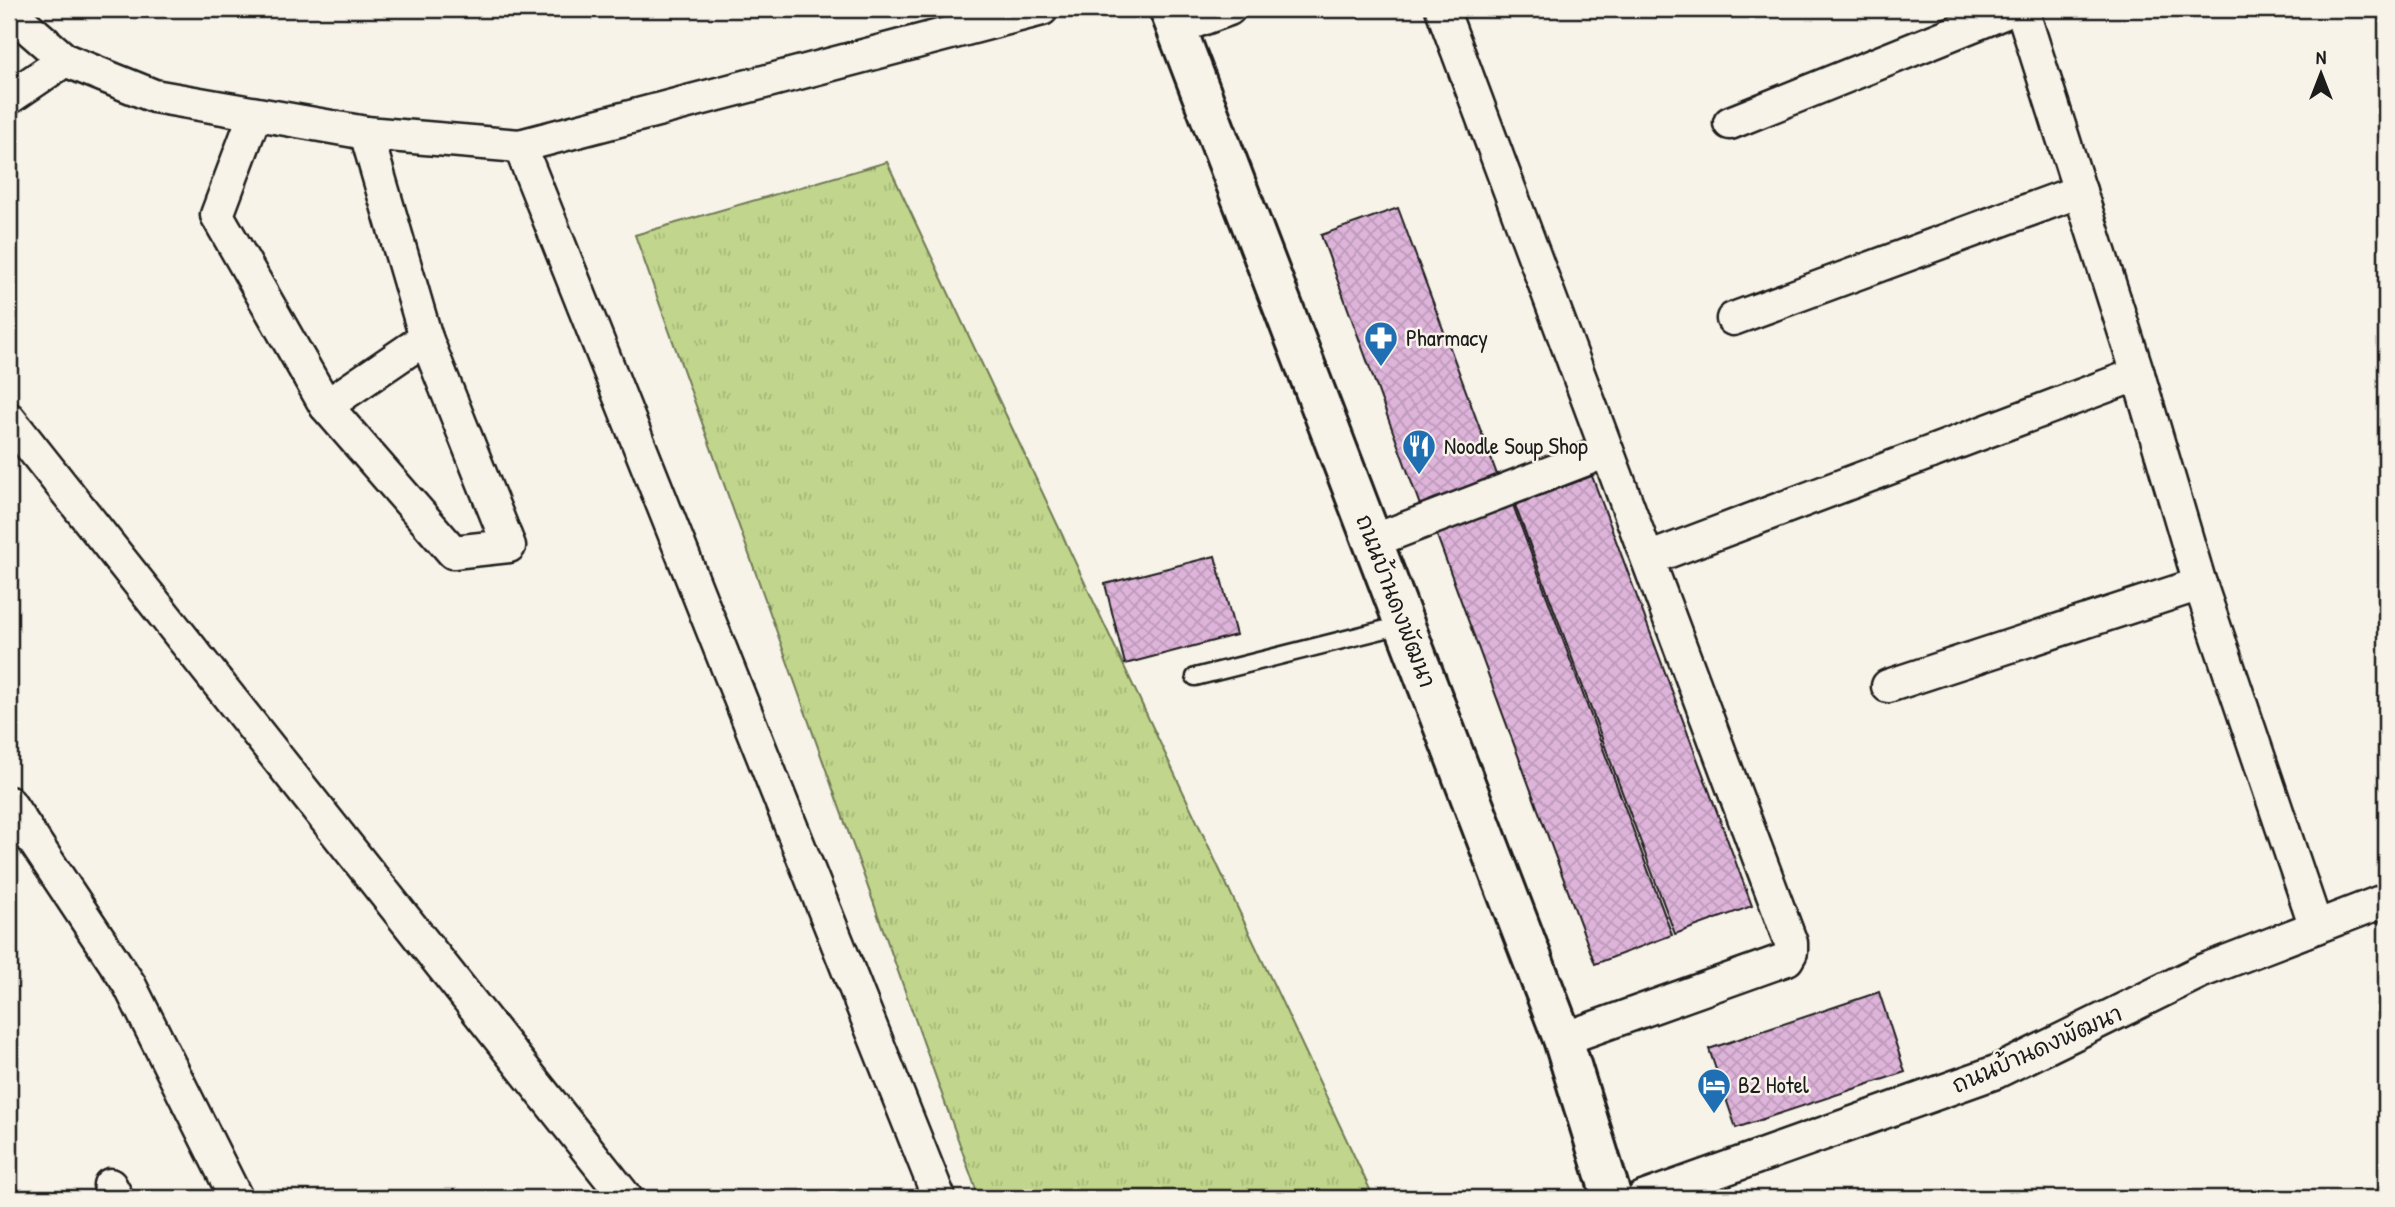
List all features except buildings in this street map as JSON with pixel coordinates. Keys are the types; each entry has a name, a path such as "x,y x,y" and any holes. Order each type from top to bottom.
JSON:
{"street":[{"path":"9,12 65,60 155,96 366,133 520,146 1042,9"},
{"path":"1173,19 1229,9"},
{"path":"1442,9 1791,943 1791,952 1787,959 1563,1039"},
{"path":"1730,123 2013,9"},
{"path":"2022,9 2138,374 2200,584 2316,927"},
{"name":"ถนนบ้านดงพัฒนา","path":"1173,19 1563,1039 1612,1198"},
{"path":"9,98 65,60"},
{"path":"255,114 217,215 326,406 453,552 509,546 426,338 366,133"},
{"path":"520,146 939,1198"},
{"path":"1733,319 2080,191"},
{"path":"326,406 426,338"},
{"path":"1648,559 2138,374"},
{"path":"9,419 626,1198"},
{"path":"1373,541 1607,451"},
{"path":"1888,686 2200,584"},
{"path":"9,803 129,985 236,1198"},
{"name":"ถนนบ้านดงพัฒนา","path":"1643,1198 1996,1072 2202,971 2386,900"}],"lane":[{"path":"1195,677 1406,624"}],"green space":[{"path":"887,162 1374,1198 979,1198 635,235"}],"place":[{"name":"Pharmacy","path":"1381,368"},
{"name":"Noodle Soup Shop","path":"1419,476"},
{"name":"B2 Hotel","path":"1714,1115"}]}
